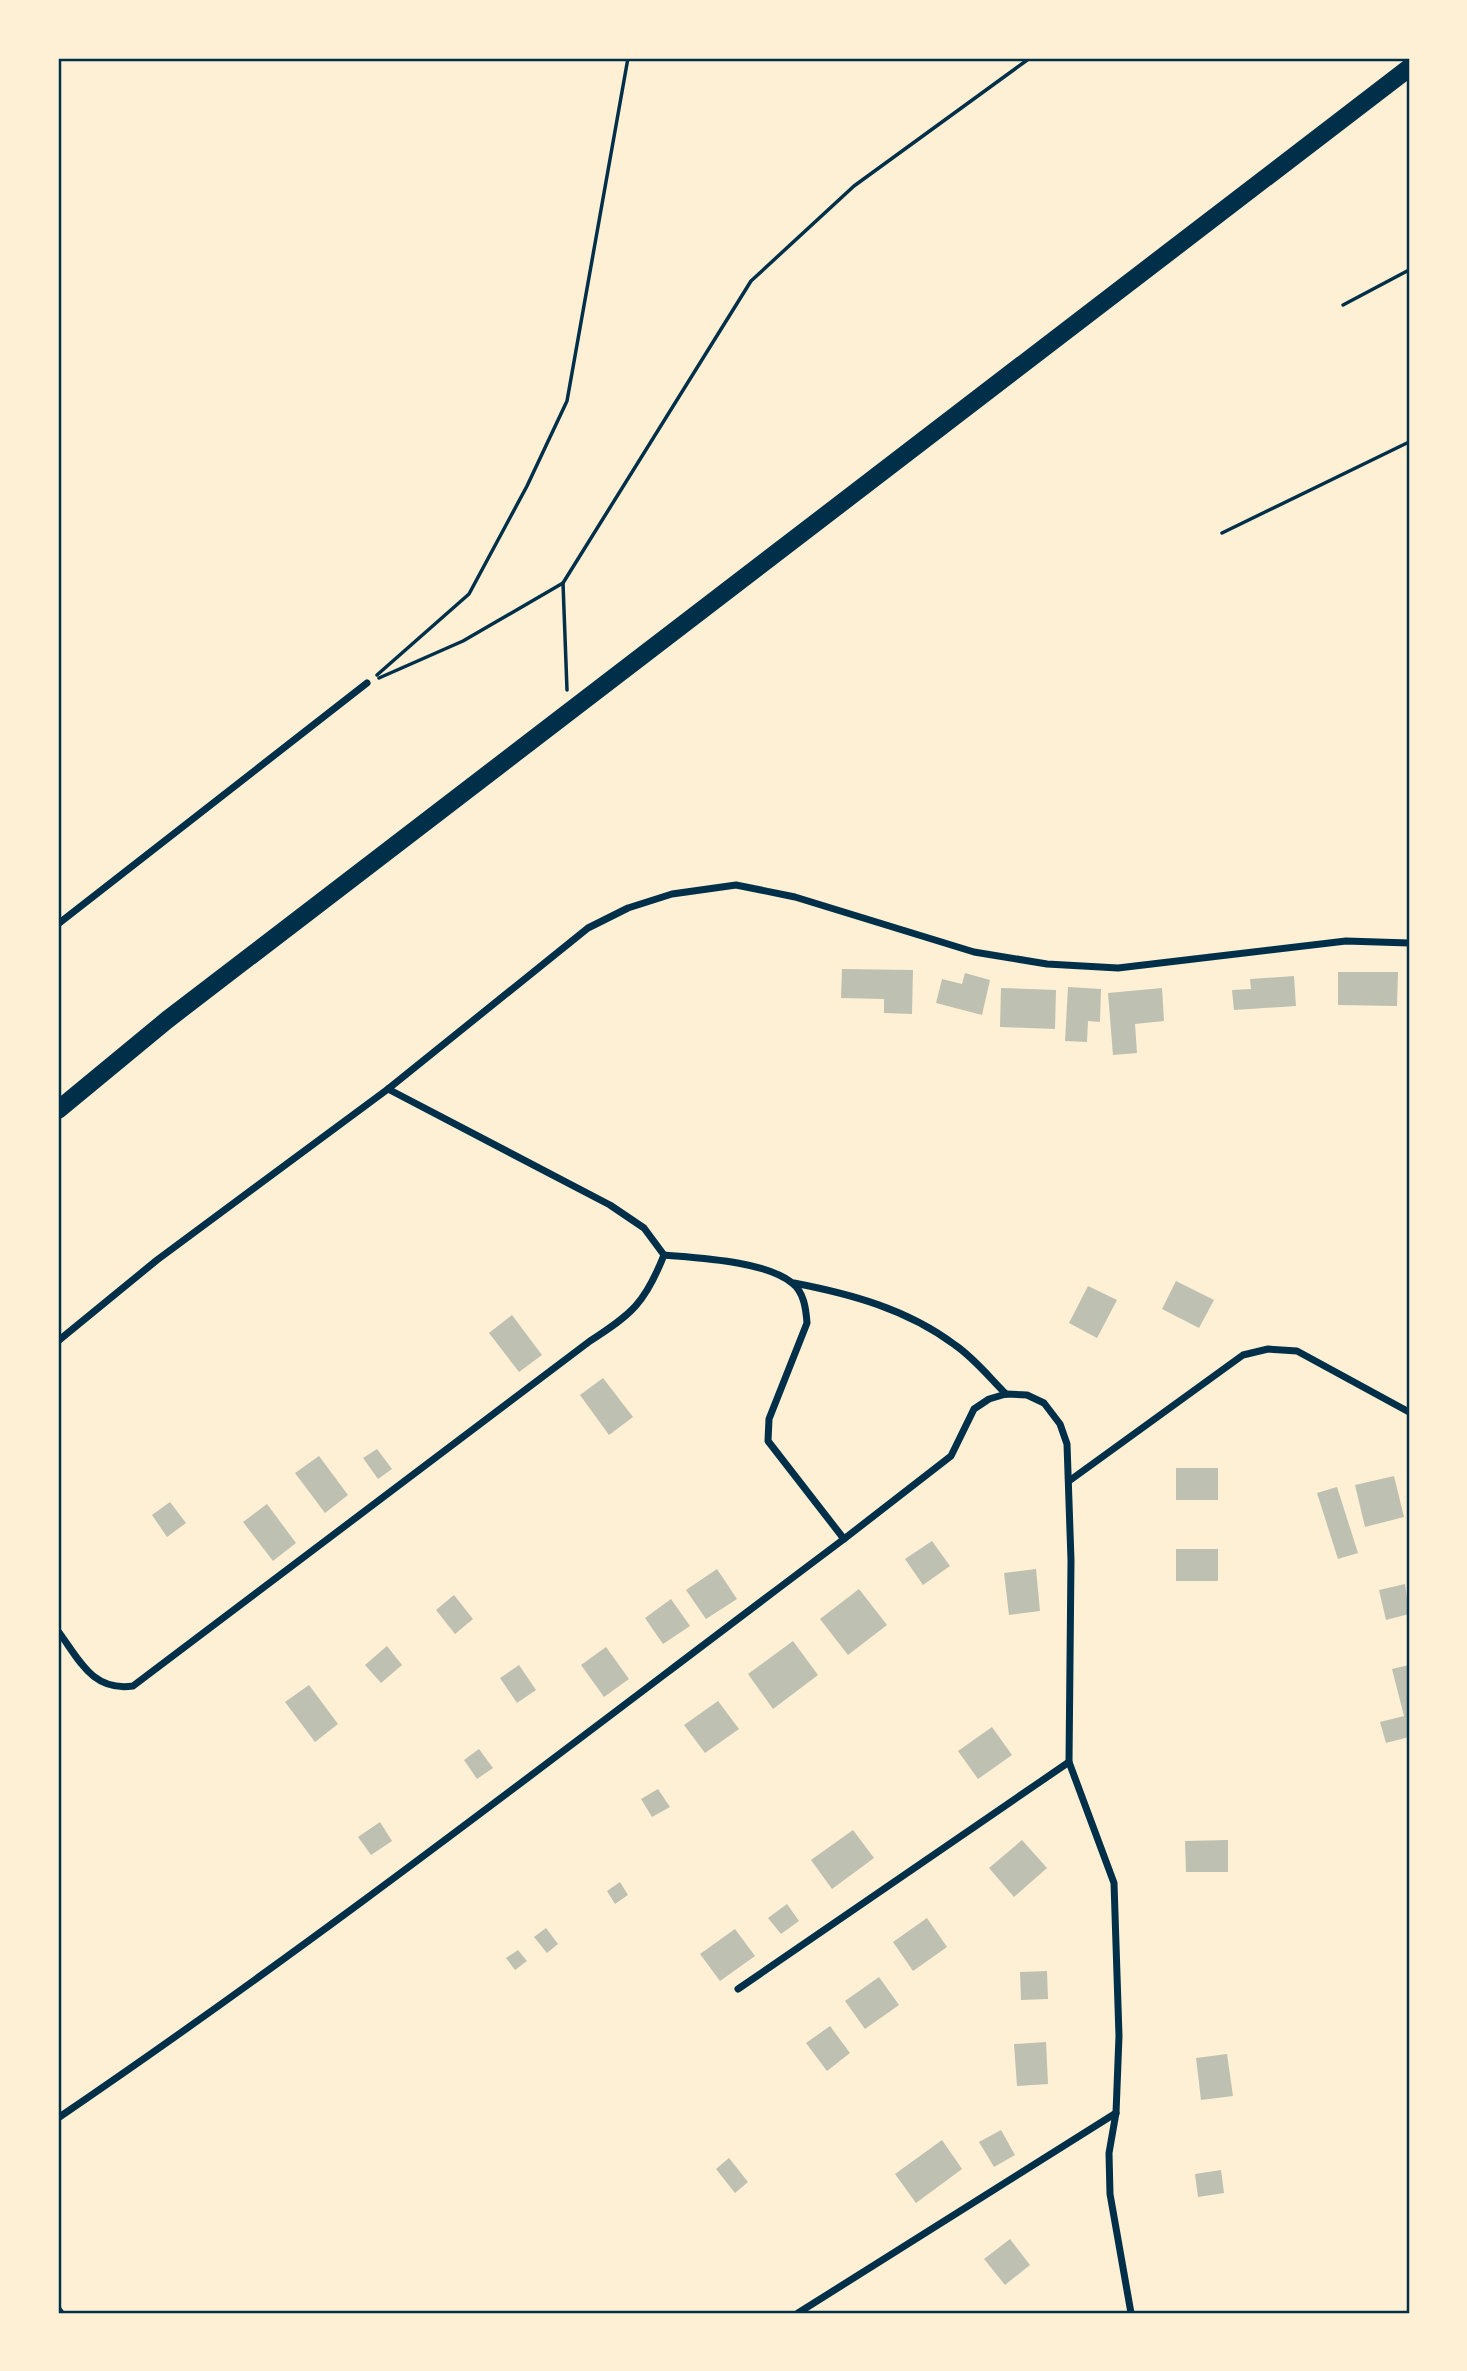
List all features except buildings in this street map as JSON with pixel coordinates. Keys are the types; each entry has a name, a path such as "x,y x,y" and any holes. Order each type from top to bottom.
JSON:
{"main road":[{"path":"58,1110 167,1020 1409,68"}],"street":[{"path":"58,924 368,683"},
{"path":"58,1341 157,1261 388,1089 588,928 628,908 671,894 736,884 795,897 974,952 1047,964 1118,968 1346,941 1409,943"},
{"path":"388,1089 610,1205 643,1228 664,1255 729,1261 778,1275 793,1283 854,1295 910,1318 956,1345 1006,1394"},
{"path":"58,1631 97,1682 115,1687 133,1686 639,1306 664,1255"},
{"path":"793,1283 800,1293 807,1323 769,1419 768,1441 844,1539"},
{"path":"1069,1481 1243,1354 1268,1349 1297,1351 1409,1412"},
{"path":"58,2118 138,2063 475,1816 844,1539 951,1456 974,1409 989,1399 1006,1394 1027,1395 1044,1403 1060,1424 1067,1444 1069,1762 1114,1883 1118,1975 1116,2113 1109,2153 1110,2194 1131,2313"},
{"path":"738,1989 1069,1762"},
{"path":"798,2313 1116,2113"}],"path":[{"path":"368,683 469,594 527,486 566,401 628,58"},
{"path":"368,683 463,641 563,583 751,281 854,186 1030,58"},
{"path":"1343,305 1409,270"},
{"path":"1222,533 1409,442"},
{"path":"563,583 567,713"}]}
